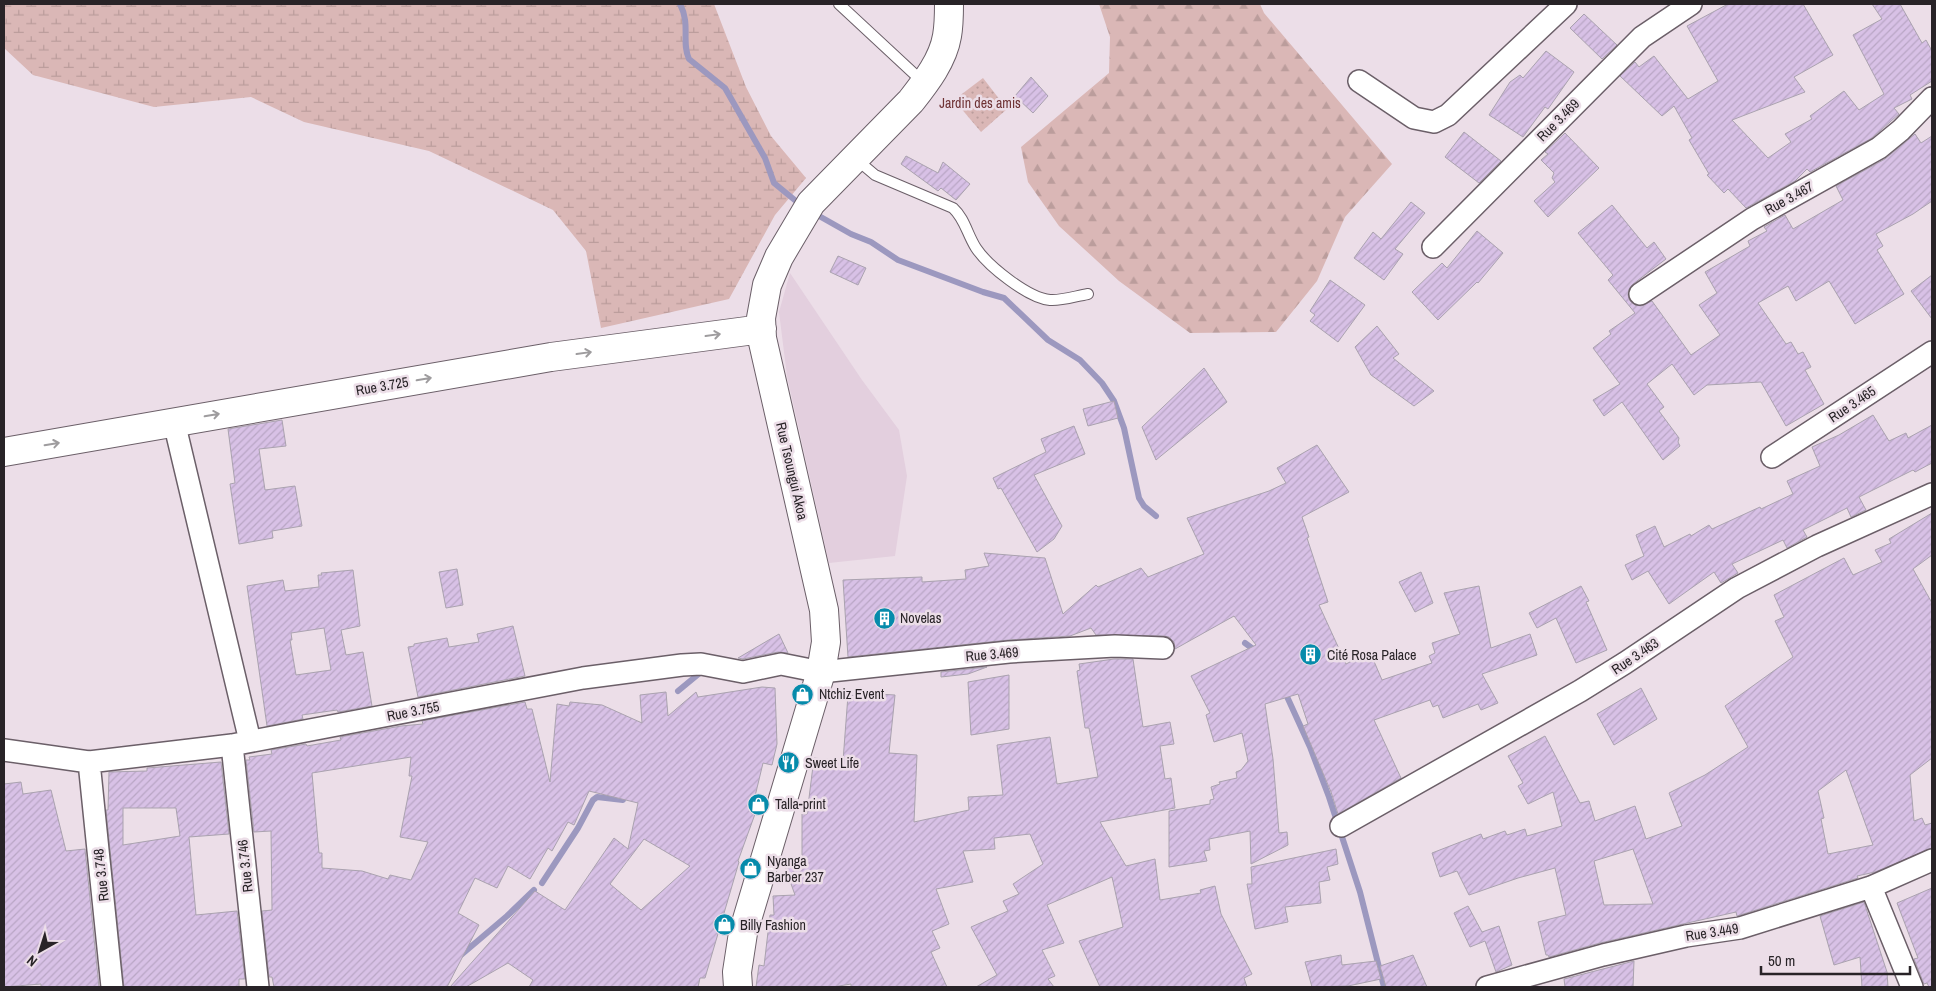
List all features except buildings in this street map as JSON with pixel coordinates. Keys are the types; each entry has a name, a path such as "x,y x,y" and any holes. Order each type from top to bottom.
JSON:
{"main road":[{"name":"Rue Tsoungui Akoa","path":"738,987 737,972 743,934 821,672 826,642 824,610 766,356 762,318 767,285 779,257 811,203 911,101 925,84 936,65 947,37 950,4"},
{"name":"Rue 3.725","path":"4,452 551,357 762,329"}],"street":[{"path":"1359,81 1414,118 1434,122 1448,115 1566,4"},
{"name":"Rue 3.469","path":"1433,247 1642,37 1690,4"},
{"name":"Rue 3.467","path":"1640,294 1752,219 1879,148 1901,130 1932,98"},
{"name":"Rue 3.465","path":"1772,457 1932,352"},
{"name":"Rue 3.746","path":"174,422 241,743 258,987"},
{"name":"Rue 3.463","path":"1341,826 1580,691 1736,588 1817,546 1932,494"},
{"name":"Rue 3.469","path":"821,672 1009,652 1115,646 1163,648"},
{"name":"Rue 3.755","path":"4,750 89,762 241,743 583,678 682,665 701,664 743,672 781,664 821,672"},
{"name":"Rue 3.748","path":"89,762 112,987"},
{"name":"Rue 3.449","path":"1487,987 1603,955 1686,936 1740,928 1871,887 1932,860"},
{"path":"1871,887 1912,987"}],"lane":[{"path":"838,4 925,84"},
{"path":"855,158 875,175 953,208 961,215 975,246 985,261 1032,296 1051,300 1088,294"}],"shaded area":[{"path":"790,273 862,380 899,430 907,476 895,556 829,563 787,376 779,312"}],"green space":[{"path":"4,4 714,4 746,87 771,136 806,178 775,215 729,299 601,328 586,251 553,210 429,151 304,122 251,97 154,107 33,75 4,48"},
{"path":"1099,4 1260,4 1264,13 1392,164 1345,217 1317,281 1276,332 1190,333 1119,281 1059,226 1028,182 1021,147 1109,73 1110,37"},
{"name":"Jardin des amis","path":"983,78 1007,109 981,132 954,100"}],"waterway":[{"path":"680,4 685,19 686,46 689,59 725,88 765,158 774,183 802,206"},
{"path":"812,212 851,234 871,242 898,260 1004,298 1048,340 1080,360 1102,383 1114,401 1124,428 1139,498 1144,506 1156,516"},
{"path":"1245,643 1257,652"},
{"path":"678,691 701,672"},
{"path":"1284,690 1310,747 1329,797 1360,892 1384,987"},
{"path":"542,883 578,828 593,800 597,797 623,800"},
{"path":"461,955 534,890"}],"place":[{"name":"Novelas","path":"884,618"},
{"name":"Cité Rosa Palace","path":"1311,655"},
{"name":"Ntchiz Event","path":"803,694"},
{"name":"Sweet Life","path":"789,763"},
{"name":"Talla-print","path":"759,804"},
{"name":"Nyanga Barber 237","path":"751,869"},
{"name":"Billy Fashion","path":"724,925"}]}
